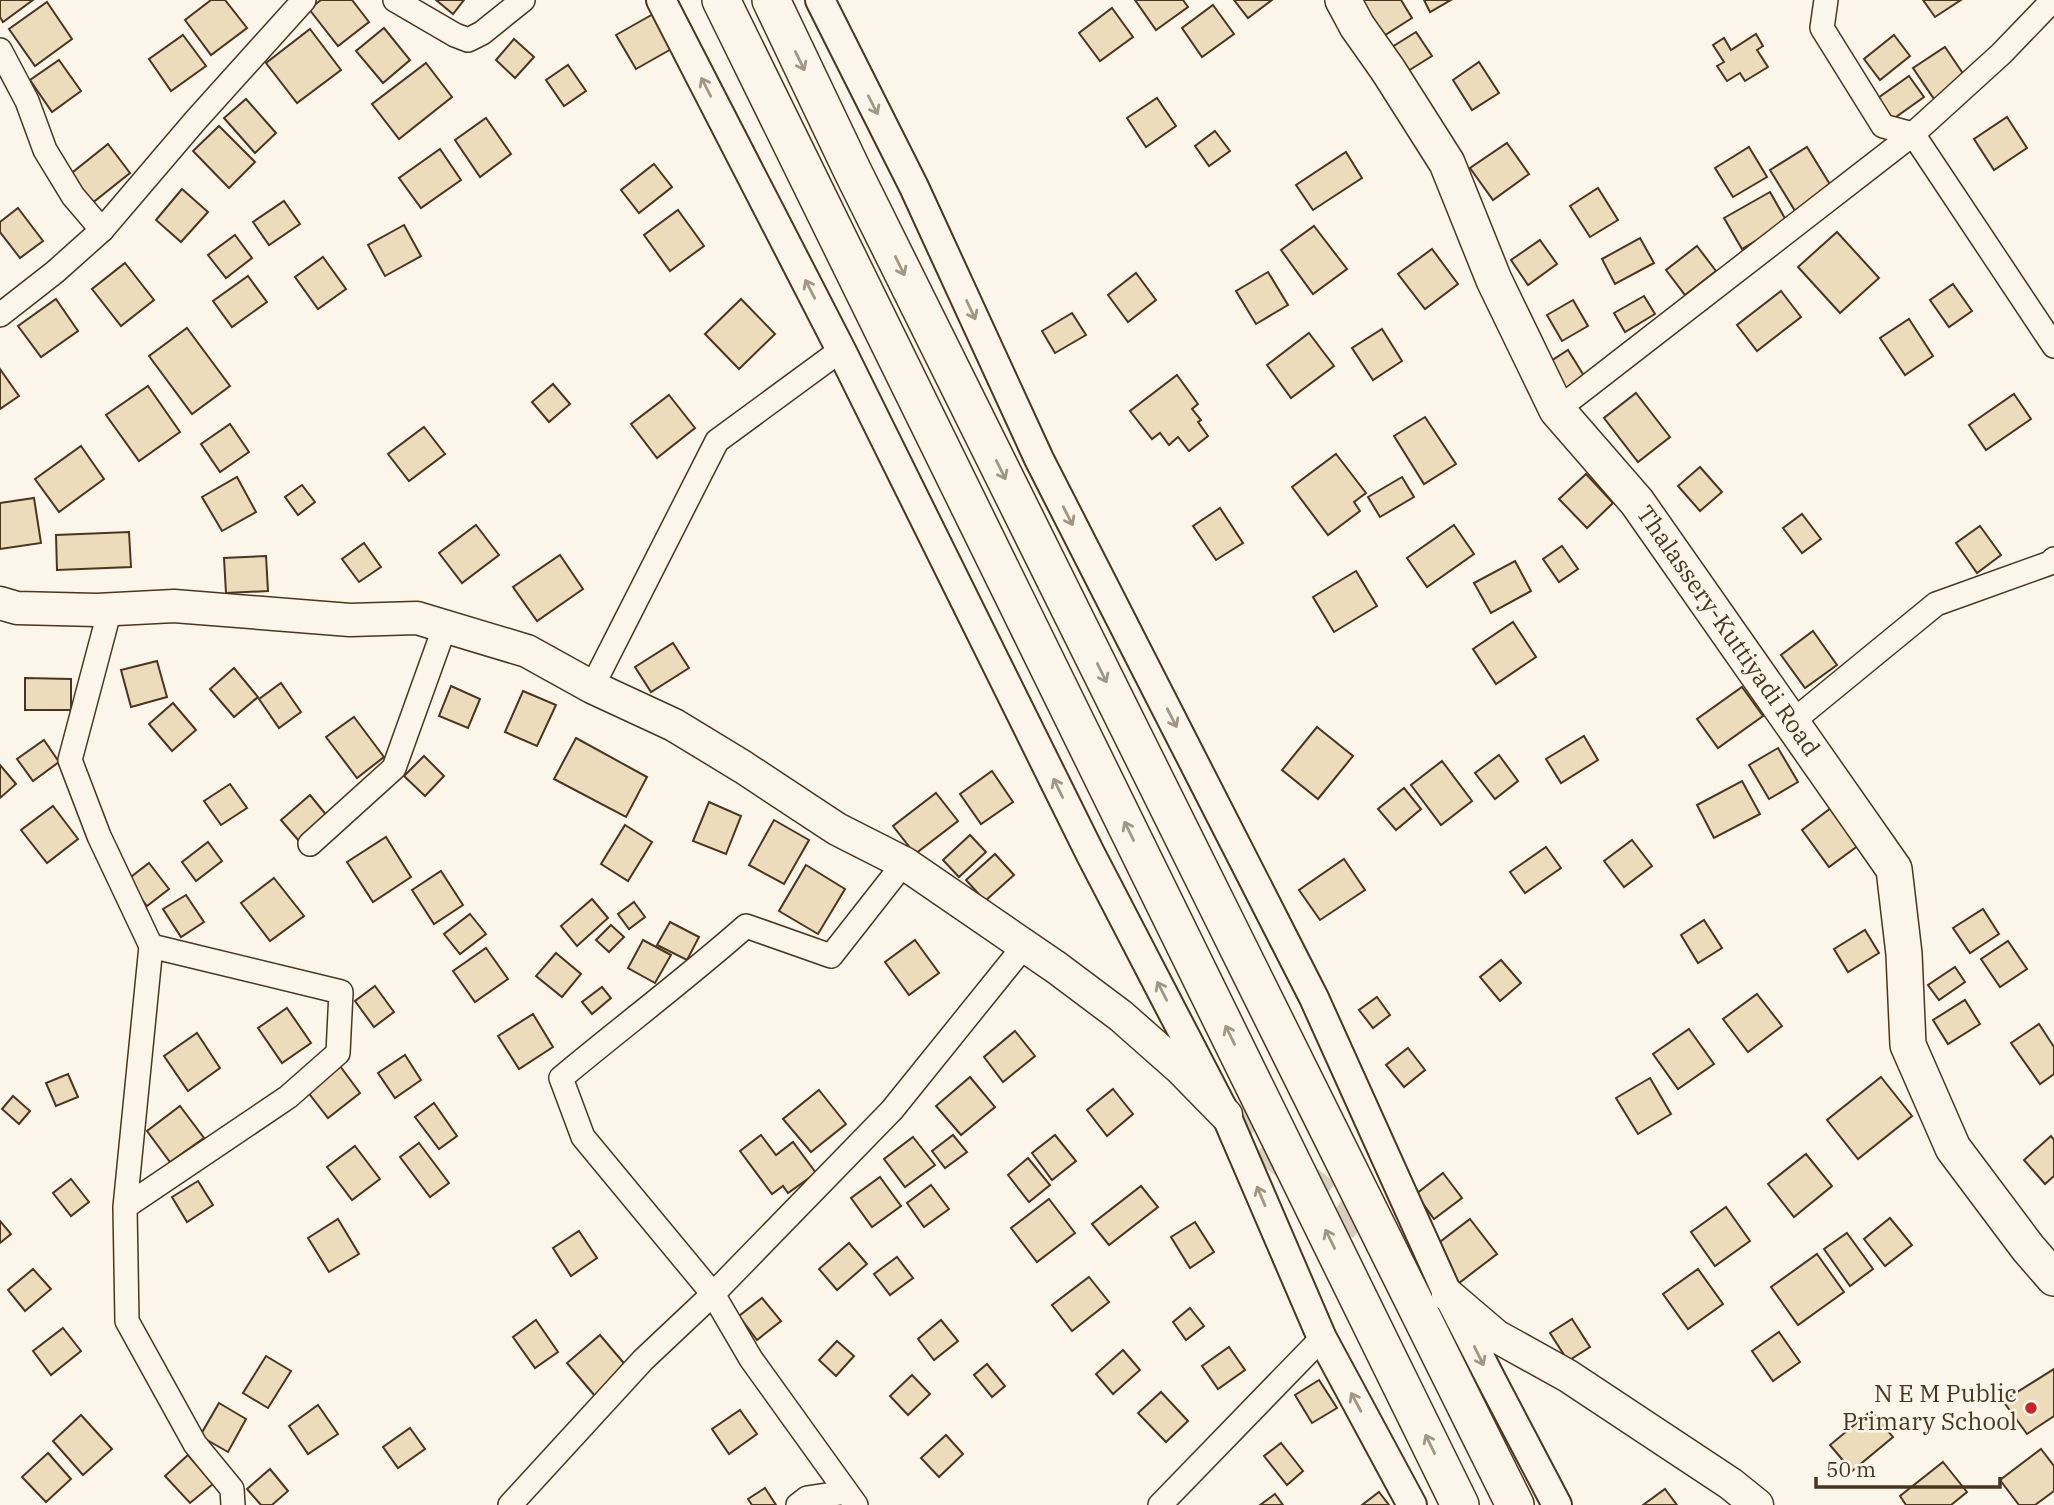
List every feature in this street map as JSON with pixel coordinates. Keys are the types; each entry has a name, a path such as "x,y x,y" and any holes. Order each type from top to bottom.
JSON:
{"highway":[{"path":"720,0 1460,1505"},
{"path":"771,0 859,183 1515,1505"}],"main road":[{"name":"Thalassery-Kuttiyadi Road","path":"1343,0 1357,26 1447,163 1494,280 1557,410 1637,502 1894,869 1904,954 1908,1045 1952,1148 2054,1278"},
{"path":"0,603 17,608 110,610 174,606 350,620 417,618 527,651 592,687 674,725 837,829 904,863 1025,945 1121,1016 1181,1069 1226,1115"},
{"path":"1448,1295 1496,1336 1568,1376 1731,1484 1757,1505"}],"street":[{"path":"0,315 55,272 102,230 304,0"},
{"path":"395,0 468,40 482,33 523,0"},
{"path":"661,0 841,350 1090,853 1226,1115 1322,1338 1412,1505"},
{"path":"820,0 914,187 1039,459 1314,998 1448,1295 1558,1505"},
{"path":"1826,0 1822,27 1883,126 1913,134 2054,346"},
{"path":"1557,410 1913,134 2001,54 2053,0"},
{"path":"0,50 27,101 45,150 73,196 102,230"},
{"path":"592,687 717,441 841,350"},
{"path":"1792,722 1936,604 2050,563 2054,559"},
{"path":"110,610 70,760 99,836 151,946 125,1207 127,1321 195,1444 232,1489 233,1505"},
{"path":"310,844 394,768 445,626"},
{"path":"851,1499 751,1359 713,1294 583,1137 561,1078 691,974 746,926 831,956 904,863"},
{"path":"510,1505 643,1360 713,1294 892,1110 1025,945"},
{"path":"125,1207 288,1097 338,1053 341,992 151,946"},
{"path":"1160,1505 1322,1338"},
{"path":"798,1505 807,1499 851,1499"}],"building":[{"path":"0,0 33,0 3,22 0,17"},
{"path":"211,0 225,0 247,28 211,55 185,20"},
{"path":"321,0 352,0 369,22 338,46 309,9"},
{"path":"436,0 464,0 453,14"},
{"path":"1135,0 1183,0 1188,7 1156,30"},
{"path":"1234,0 1272,0 1248,18"},
{"path":"1360,0 1401,0 1412,18 1382,37"},
{"path":"1424,0 1451,0 1430,12"},
{"path":"1923,0 1961,0 1935,17"},
{"path":"47,2 72,39 35,66 9,29"},
{"path":"1213,5 1234,34 1202,57 1182,28"},
{"path":"1112,8 1133,37 1100,61 1079,33"},
{"path":"662,9 682,43 636,69 616,35"},
{"path":"384,28 410,60 383,83 356,51"},
{"path":"310,29 341,70 297,103 266,63"},
{"path":"1416,32 1432,56 1408,71 1392,47"},
{"path":"1756,34 1763,46 1757,50 1768,67 1745,81 1740,73 1727,81 1717,66 1724,62 1713,45 1724,38 1731,50"},
{"path":"183,35 206,66 171,91 149,59"},
{"path":"1894,35 1910,56 1880,80 1864,59"},
{"path":"514,39 534,57 515,78 496,60"},
{"path":"1945,47 1966,78 1934,99 1913,68"},
{"path":"59,60 81,91 52,112 30,80"},
{"path":"1479,62 1499,93 1472,110 1453,80"},
{"path":"426,63 452,97 399,139 372,104"},
{"path":"568,65 586,91 564,106 546,80"},
{"path":"1909,76 1924,97 1893,119 1878,98"},
{"path":"1157,98 1176,126 1146,147 1127,118"},
{"path":"246,99 276,133 255,153 224,118"},
{"path":"2007,117 2027,148 1994,170 1974,139"},
{"path":"486,118 511,154 480,177 455,140"},
{"path":"219,126 255,162 229,188 193,151"},
{"path":"1215,131 1230,151 1209,166 1195,146"},
{"path":"1507,143 1529,174 1493,200 1470,168"},
{"path":"108,144 130,173 91,204 68,176"},
{"path":"1749,147 1767,177 1733,197 1715,168"},
{"path":"1807,147 1834,191 1797,214 1770,170"},
{"path":"440,149 461,180 421,208 399,178"},
{"path":"1346,152 1362,178 1313,210 1296,185"},
{"path":"654,164 672,187 639,213 621,190"},
{"path":"1598,188 1618,220 1590,237 1570,206"},
{"path":"182,189 208,212 181,242 156,220"},
{"path":"1770,192 1787,222 1742,249 1724,218"},
{"path":"284,201 300,224 269,245 253,222"},
{"path":"18,208 43,241 20,258 0,232 0,222"},
{"path":"678,210 704,246 670,271 644,235"},
{"path":"404,225 421,256 385,276 368,245"},
{"path":"1314,226 1347,269 1313,294 1281,250"},
{"path":"1837,232 1879,278 1840,313 1798,267"},
{"path":"235,235 252,258 226,278 208,255"},
{"path":"1640,238 1654,263 1615,284 1602,259"},
{"path":"1540,240 1557,264 1528,285 1511,260"},
{"path":"1697,246 1716,271 1685,295 1666,270"},
{"path":"1432,249 1458,284 1425,309 1398,274"},
{"path":"323,257 346,289 318,309 295,277"},
{"path":"125,263 154,300 121,326 92,289"},
{"path":"1268,272 1288,305 1256,324 1236,291"},
{"path":"1136,273 1156,300 1128,322 1108,295"},
{"path":"248,276 267,302 232,327 213,301"},
{"path":"1953,284 1972,311 1949,327 1930,300"},
{"path":"1781,291 1801,317 1757,351 1737,325"},
{"path":"1644,296 1655,314 1625,332 1614,313"},
{"path":"56,299 78,331 41,357 18,326"},
{"path":"741,299 775,334 739,369 705,334"},
{"path":"1573,300 1588,326 1562,341 1547,315"},
{"path":"1072,313 1086,335 1055,353 1042,331"},
{"path":"1909,319 1933,356 1905,375 1880,338"},
{"path":"187,328 230,386 192,414 149,356"},
{"path":"1382,329 1402,361 1373,380 1352,348"},
{"path":"1309,333 1334,366 1291,398 1267,365"},
{"path":"1568,350 1586,379 1566,392 1548,363"},
{"path":"0,369 19,396 0,409"},
{"path":"1177,375 1198,404 1192,409 1201,420 1198,422 1208,436 1189,451 1178,437 1169,445 1160,433 1152,439 1130,411"},
{"path":"553,384 570,404 549,422 532,402"},
{"path":"148,386 180,432 139,461 106,415"},
{"path":"1636,393 1670,437 1638,462 1604,418"},
{"path":"2014,394 2031,419 1986,450 1969,425"},
{"path":"669,395 695,428 657,458 631,424"},
{"path":"1425,417 1456,464 1424,484 1394,436"},
{"path":"230,424 249,452 220,472 201,444"},
{"path":"424,427 445,454 409,481 388,454"},
{"path":"81,446 104,479 59,512 35,479"},
{"path":"1336,454 1366,493 1354,502 1360,511 1328,535 1292,487"},
{"path":"1700,467 1722,492 1700,511 1678,486"},
{"path":"1586,474 1613,503 1587,528 1559,499"},
{"path":"237,477 256,512 222,531 202,497"},
{"path":"1402,477 1414,497 1380,517 1368,497"},
{"path":"302,485 315,502 298,515 285,497"},
{"path":"34,498 41,543 0,549 0,503"},
{"path":"1220,508 1243,543 1216,560 1193,526"},
{"path":"1802,514 1821,539 1802,553 1783,528"},
{"path":"476,525 499,555 462,583 439,553"},
{"path":"1454,525 1474,554 1427,587 1407,558"},
{"path":"1980,526 2001,555 1977,573 1956,543"},
{"path":"129,532 131,567 57,570 56,535"},
{"path":"364,543 381,567 359,582 342,559"},
{"path":"1562,546 1578,569 1559,582 1543,559"},
{"path":"560,555 583,589 537,621 513,587"},
{"path":"266,556 268,591 226,593 224,558"},
{"path":"1515,561 1531,591 1491,613 1474,583"},
{"path":"1356,571 1377,606 1334,632 1313,597"},
{"path":"1513,622 1536,657 1496,684 1473,649"},
{"path":"1813,631 1837,665 1805,688 1781,655"},
{"path":"673,643 689,668 651,692 635,667"},
{"path":"157,661 167,697 131,707 121,670"},
{"path":"234,668 258,697 234,717 210,689"},
{"path":"25,678 71,679 71,710 25,710"},
{"path":"281,683 301,712 279,728 259,699"},
{"path":"451,686 480,699 468,728 439,716"},
{"path":"1742,687 1763,716 1718,748 1697,719"},
{"path":"523,691 556,705 537,746 505,732"},
{"path":"173,703 196,730 172,751 149,724"},
{"path":"354,717 384,757 357,778 326,737"},
{"path":"1317,727 1353,756 1318,799 1282,770"},
{"path":"1584,736 1598,760 1561,783 1546,759"},
{"path":"576,738 647,777 626,817 554,779"},
{"path":"44,740 59,762 33,781 17,759"},
{"path":"1778,748 1798,782 1769,799 1749,765"},
{"path":"1499,755 1518,781 1495,799 1475,773"},
{"path":"424,756 444,776 425,796 404,776"},
{"path":"1442,761 1472,801 1441,825 1411,785"},
{"path":"0,765 16,784 0,798"},
{"path":"992,771 1013,802 981,824 960,794"},
{"path":"1742,781 1760,814 1714,838 1697,805"},
{"path":"230,784 247,808 221,825 204,801"},
{"path":"1404,788 1421,809 1396,830 1378,809"},
{"path":"936,793 958,821 915,854 893,826"},
{"path":"310,795 328,817 299,841 281,820"},
{"path":"709,802 741,816 726,854 693,841"},
{"path":"53,806 78,839 47,863 21,830"},
{"path":"1831,808 1859,845 1829,867 1802,830"},
{"path":"774,820 809,840 784,884 749,865"},
{"path":"625,825 652,842 628,881 601,864"},
{"path":"970,835 986,852 959,877 943,860"},
{"path":"386,837 411,877 373,902 347,862"},
{"path":"1632,840 1652,866 1624,887 1604,861"},
{"path":"208,842 222,861 196,881 182,862"},
{"path":"1546,847 1561,868 1525,893 1510,872"},
{"path":"995,854 1014,875 985,901 966,880"},
{"path":"1344,859 1365,890 1320,920 1299,890"},
{"path":"149,863 169,889 147,906 127,880"},
{"path":"806,865 845,889 818,934 779,911"},
{"path":"441,871 463,905 434,924 412,890"},
{"path":"274,878 304,916 270,941 241,903"},
{"path":"186,895 204,922 181,937 163,909"},
{"path":"592,899 608,918 577,946 561,926"},
{"path":"634,902 645,917 629,929 618,914"},
{"path":"1983,909 1999,934 1970,953 1953,928"},
{"path":"470,914 486,934 460,954 444,934"},
{"path":"1704,920 1722,948 1698,963 1681,935"},
{"path":"670,922 699,937 687,960 657,945"},
{"path":"611,925 624,937 609,952 596,940"},
{"path":"1865,930 1879,953 1848,972 1834,949"},
{"path":"643,940 671,955 655,983 628,968"},
{"path":"915,940 939,973 909,995 885,962"},
{"path":"2008,941 2027,969 2000,987 1981,959"},
{"path":"486,948 508,979 475,1002 453,971"},
{"path":"556,953 581,974 562,997 536,976"},
{"path":"1501,960 1521,983 1500,1001 1480,977"},
{"path":"1955,967 1965,982 1939,1000 1928,985"},
{"path":"375,986 394,1012 374,1027 355,1001"},
{"path":"602,987 611,998 592,1014 582,1002"},
{"path":"1757,994 1782,1026 1748,1052 1723,1019"},
{"path":"1377,997 1390,1015 1373,1028 1359,1010"},
{"path":"1965,1000 1980,1024 1948,1044 1933,1020"},
{"path":"287,1008 311,1043 282,1063 258,1028"},
{"path":"533,1014 553,1047 519,1069 498,1036"},
{"path":"2039,1024 2054,1047 2054,1074 2040,1084 2011,1043"},
{"path":"1689,1029 1714,1064 1678,1089 1653,1054"},
{"path":"1015,1031 1035,1056 1003,1082 984,1057"},
{"path":"197,1033 220,1068 188,1091 164,1056"},
{"path":"1408,1048 1425,1070 1404,1087 1386,1065"},
{"path":"405,1055 421,1080 395,1098 378,1073"},
{"path":"340,1066 360,1093 328,1118 307,1091"},
{"path":"68,1074 78,1097 56,1106 46,1083"},
{"path":"970,1077 995,1107 961,1135 936,1106"},
{"path":"1881,1077 1912,1116 1858,1159 1827,1120"},
{"path":"1650,1078 1671,1114 1638,1134 1616,1098"},
{"path":"1113,1089 1133,1114 1107,1136 1087,1110"},
{"path":"819,1090 846,1124 811,1152 783,1119"},
{"path":"13,1096 30,1111 19,1124 2,1109"},
{"path":"434,1103 457,1136 439,1149 415,1117"},
{"path":"180,1106 204,1138 170,1162 147,1131"},
{"path":"761,1135 776,1155 793,1142 816,1173 788,1193 783,1186 772,1194 740,1151"},
{"path":"953,1135 967,1152 945,1168 932,1151"},
{"path":"1055,1135 1076,1161 1052,1180 1032,1153"},
{"path":"2051,1136 2054,1140 2054,1176 2045,1184 2024,1160"},
{"path":"913,1137 935,1165 905,1187 884,1159"},
{"path":"419,1143 449,1183 430,1197 400,1157"},
{"path":"355,1146 380,1179 352,1200 327,1167"},
{"path":"1806,1154 1832,1186 1794,1217 1768,1184"},
{"path":"1028,1158 1050,1185 1029,1202 1008,1175"},
{"path":"1443,1173 1462,1198 1434,1219 1416,1194"},
{"path":"880,1177 901,1206 872,1227 851,1198"},
{"path":"71,1179 89,1202 71,1216 53,1193"},
{"path":"198,1181 213,1205 187,1222 172,1197"},
{"path":"931,1185 949,1209 924,1227 907,1203"},
{"path":"1141,1186 1158,1207 1109,1245 1092,1224"},
{"path":"1049,1199 1075,1233 1037,1262 1011,1228"},
{"path":"1726,1207 1750,1241 1715,1266 1691,1232"},
{"path":"1890,1218 1912,1245 1885,1266 1864,1239"},
{"path":"338,1219 359,1254 329,1272 308,1238"},
{"path":"1470,1219 1497,1254 1459,1283 1432,1248"},
{"path":"0,1221 11,1234 0,1243"},
{"path":"1195,1222 1214,1252 1190,1268 1171,1237"},
{"path":"579,1231 597,1258 571,1276 553,1248"},
{"path":"1847,1233 1873,1269 1850,1286 1824,1249"},
{"path":"849,1243 867,1264 837,1290 819,1269"},
{"path":"1817,1254 1844,1292 1798,1325 1771,1287"},
{"path":"897,1257 913,1278 890,1295 874,1274"},
{"path":"33,1269 51,1289 25,1311 8,1290"},
{"path":"1698,1269 1723,1304 1688,1329 1663,1294"},
{"path":"1089,1277 1109,1302 1072,1331 1052,1305"},
{"path":"762,1298 781,1321 757,1340 739,1316"},
{"path":"1190,1308 1204,1326 1186,1340 1173,1322"},
{"path":"1572,1319 1590,1347 1568,1361 1550,1333"},
{"path":"536,1320 558,1352 535,1368 513,1337"},
{"path":"941,1320 958,1341 934,1360 918,1339"},
{"path":"63,1328 81,1351 51,1375 33,1351"},
{"path":"1779,1332 1800,1362 1773,1381 1752,1351"},
{"path":"600,1335 628,1368 595,1396 567,1363"},
{"path":"837,1341 854,1356 836,1376 819,1360"},
{"path":"1229,1347 1245,1370 1218,1389 1202,1366"},
{"path":"1123,1350 1140,1370 1113,1394 1096,1374"},
{"path":"266,1356 291,1371 268,1408 243,1393"},
{"path":"987,1364 1005,1386 992,1397 974,1375"},
{"name":"N E M Public Primary School","path":"2054,1369 2054,1416 2027,1434 2003,1401"},
{"path":"912,1375 930,1394 908,1415 890,1396"},
{"path":"1319,1380 1337,1408 1312,1423 1295,1395"},
{"path":"1161,1392 1188,1421 1166,1442 1138,1413"},
{"path":"219,1403 246,1419 228,1452 200,1436"},
{"path":"318,1405 338,1434 308,1454 289,1426"},
{"path":"740,1410 757,1434 729,1454 712,1429"},
{"path":"1871,1411 1893,1437 1852,1471 1830,1445"},
{"path":"81,1415 112,1449 83,1475 53,1441"},
{"path":"410,1428 425,1449 398,1468 383,1447"},
{"path":"946,1435 963,1454 939,1477 921,1458"},
{"path":"1281,1443 1303,1471 1287,1485 1264,1456"},
{"path":"2041,1449 2054,1466 2054,1491 2035,1505 2019,1505 2000,1480"},
{"path":"48,1453 71,1479 46,1502 22,1477"},
{"path":"188,1455 213,1484 190,1503 165,1476"},
{"path":"1943,1462 1967,1492 1951,1505 1906,1505 1900,1496"},
{"path":"270,1469 288,1491 272,1505 261,1505 247,1489"},
{"path":"765,1488 776,1505 752,1505 748,1499"},
{"path":"1665,1489 1677,1505 1643,1505"},
{"path":"1379,1492 1389,1505 1362,1505"},
{"path":"1275,1494 1283,1505 1260,1505"}],"tunnel":[{"path":"1226,1115 1448,1295"}],"place":[{"name":"N E M Public Primary School","path":"2031,1408"}]}
